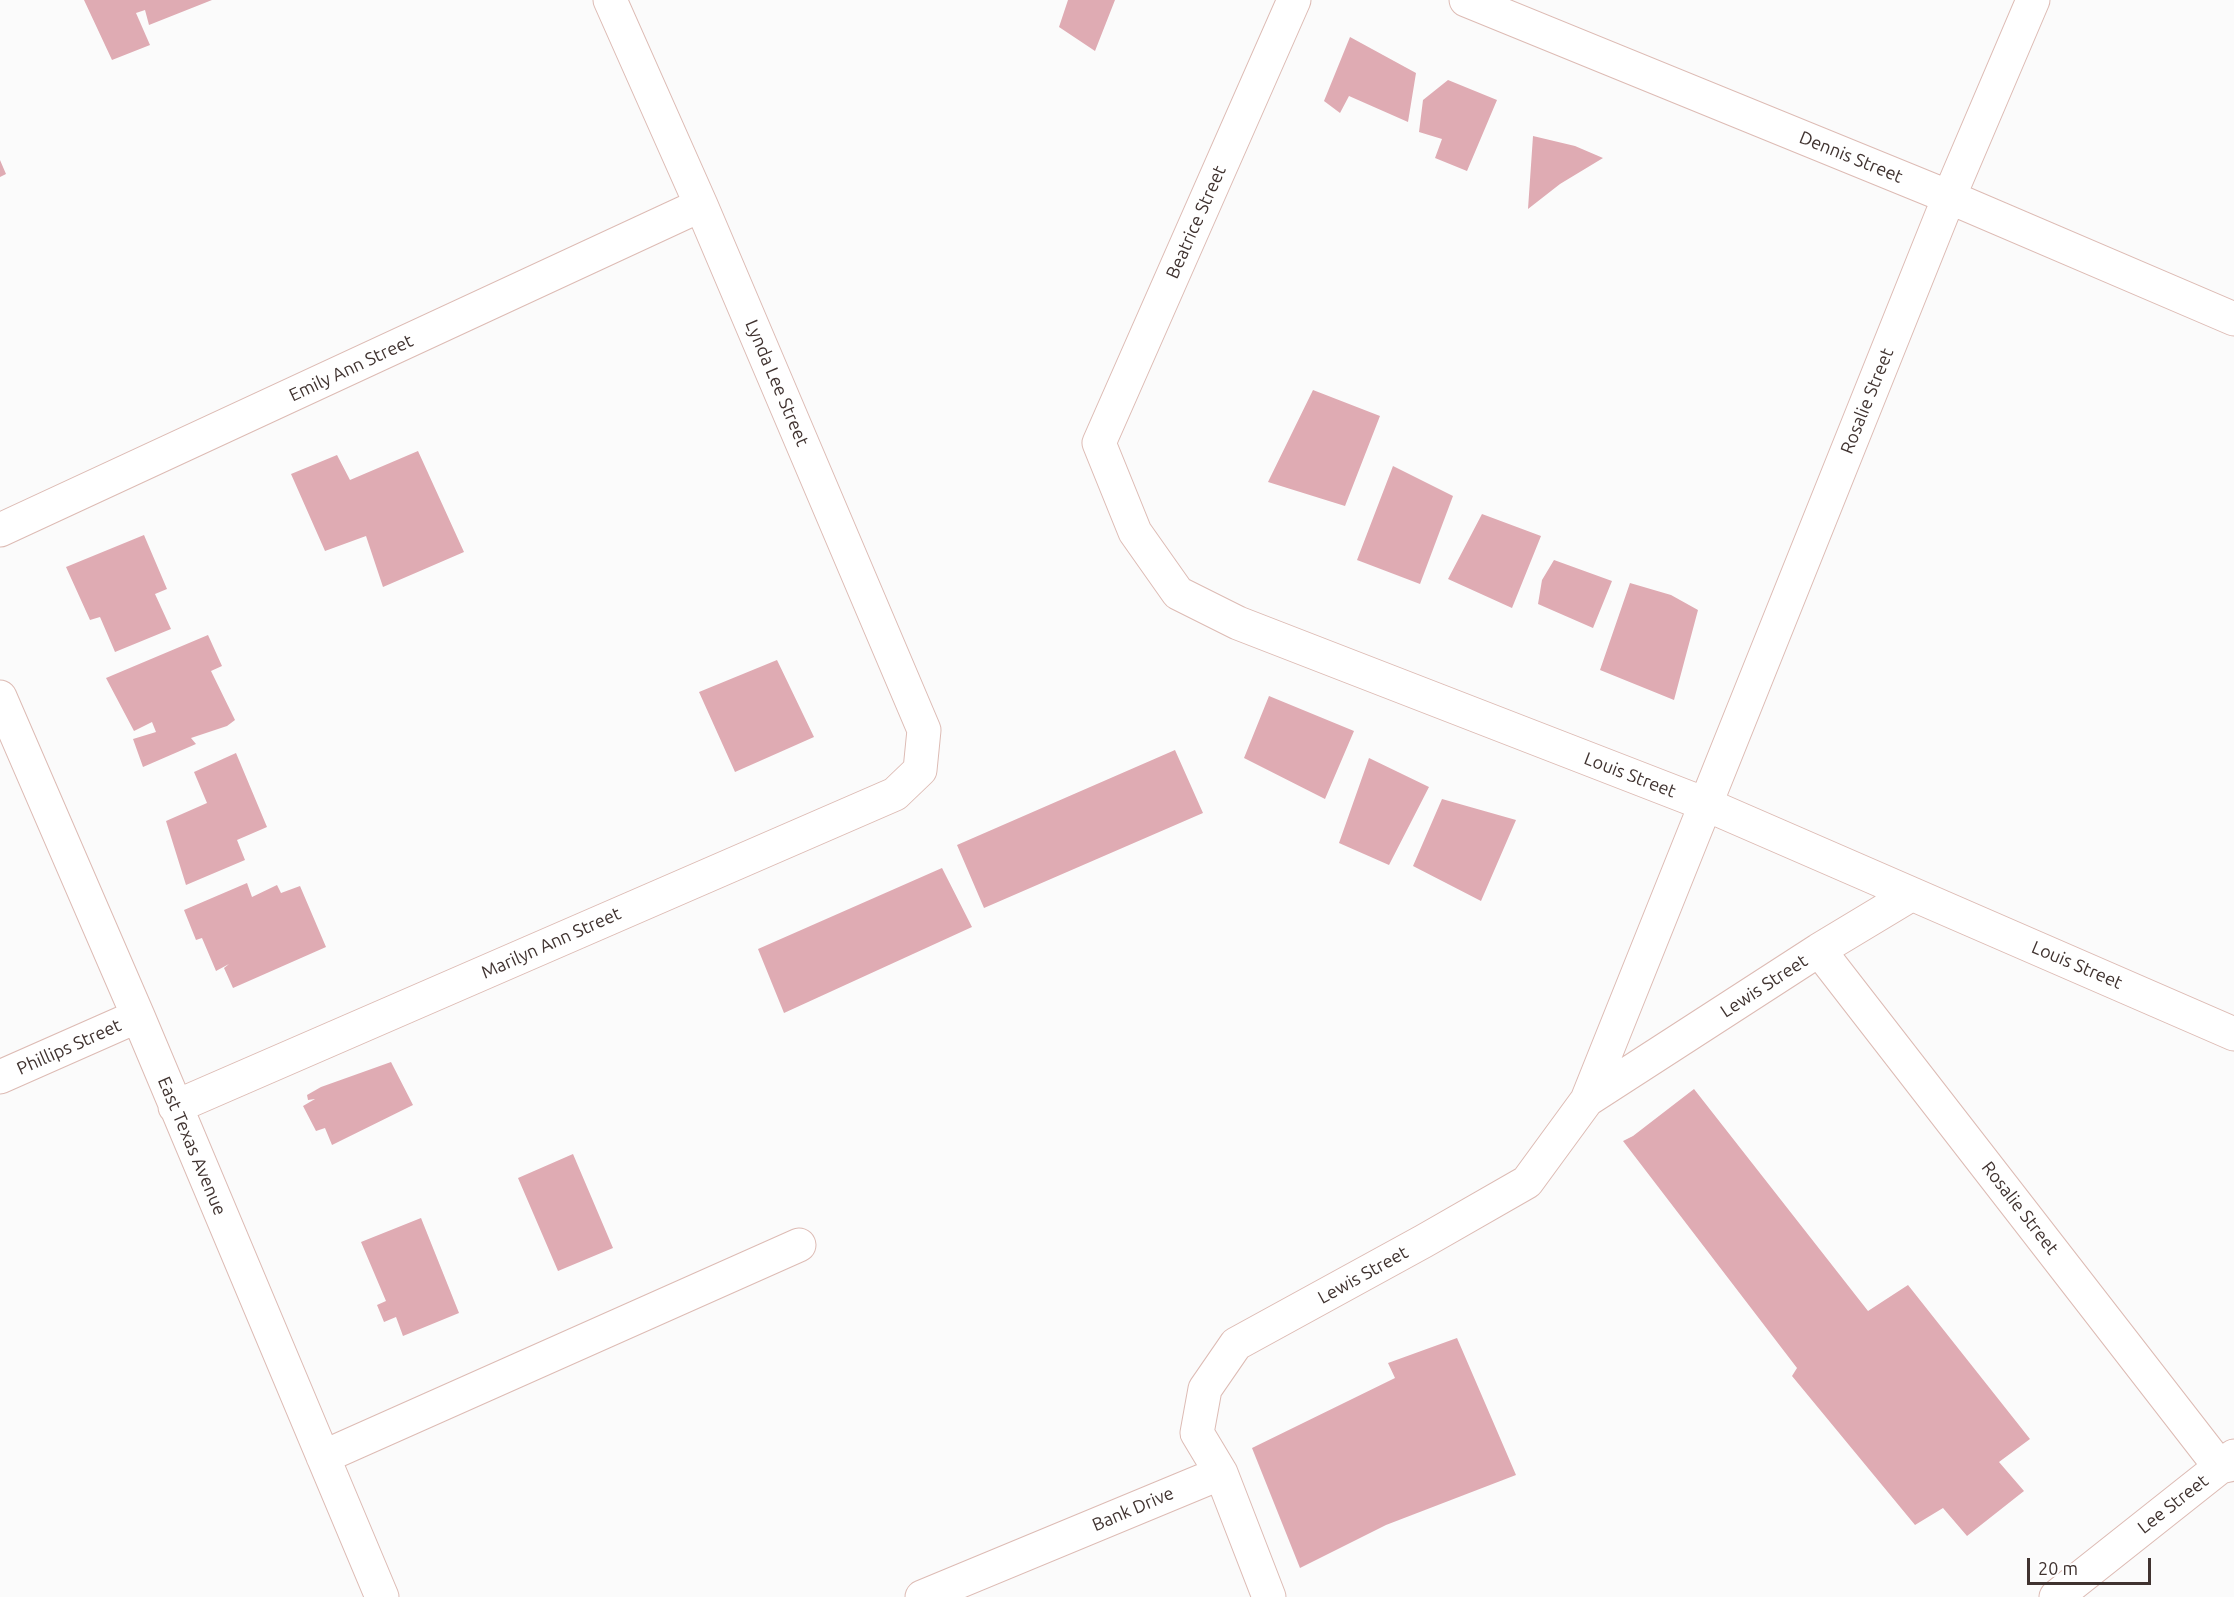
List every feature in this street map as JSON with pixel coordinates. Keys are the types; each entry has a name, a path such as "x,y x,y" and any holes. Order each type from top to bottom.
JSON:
{"street":[{"name":"Lynda Lee Street","path":"610,0 701,206 924,730 920,770"},
{"name":"Beatrice Street","path":"1099,443 1294,0"},
{"name":"Dennis Street","path":"1466,0 1949,197 2234,319"},
{"name":"Rosalie Street","path":"1705,804 1949,197 2032,0"},
{"name":"Emily Ann Street","path":"0,530 701,206"},
{"name":"Louis Street","path":"1099,443 1136,532 1178,593 1238,623 1705,804 2234,1034"},
{"name":"East Texas Avenue","path":"0,697 138,1016 382,1597"},
{"name":"Marilyn Ann Street","path":"175,1107 895,794 920,770"},
{"name":"Lewis Street","path":"1221,1473 1197,1433 1205,1389 1236,1344 1527,1182 1587,1100 1705,804"},
{"name":"Lewis Street","path":"1587,1100 1819,950 1912,894"},
{"name":"Rosalie Street","path":"1819,950 2229,1462"},
{"name":"Phillips Street","path":"0,1077 138,1016"},
{"path":"323,1457 799,1245"},
{"name":"Lee Street","path":"2056,1597 2229,1462"},
{"name":"Bank Drive","path":"922,1597 1221,1473"},
{"path":"1221,1473 1269,1597"}],"building":[{"path":"84,0 212,0 149,25 145,10 136,13 150,45 112,60"},
{"path":"1068,0 1115,0 1095,51 1059,27"},
{"path":"1350,37 1416,73 1408,122 1349,96 1340,113 1324,101"},
{"path":"1448,80 1497,100 1467,171 1435,158 1442,139 1419,132 1423,100"},
{"path":"1533,136 1575,146 1603,158 1560,184 1528,209"},
{"path":"0,160 6,174 0,177"},
{"path":"1313,390 1380,416 1345,506 1268,482"},
{"path":"418,451 464,552 383,587 366,536 325,551 291,474 337,455 350,480"},
{"path":"1393,466 1453,496 1420,584 1357,560"},
{"path":"1482,514 1541,536 1512,608 1448,579"},
{"path":"144,535 167,589 155,594 171,629 115,652 100,617 90,620 66,567"},
{"path":"1554,560 1612,581 1593,628 1538,604 1542,580"},
{"path":"1630,583 1671,595 1698,610 1674,700 1600,670"},
{"path":"208,635 222,666 211,671 235,720 227,726 191,738 196,744 143,767 133,739 156,732 152,722 134,731 106,678"},
{"path":"777,660 814,737 735,772 699,692"},
{"path":"1269,696 1354,731 1325,799 1244,758"},
{"path":"1175,750 1203,813 984,908 957,845"},
{"path":"236,753 267,827 237,840 245,860 186,885 166,821 207,803 194,772"},
{"path":"1369,758 1429,787 1389,865 1339,843"},
{"path":"1442,799 1516,820 1481,901 1413,866"},
{"path":"942,868 972,927 784,1013 758,949"},
{"path":"247,883 252,897 277,885 281,893 300,886 326,947 233,988 224,968 229,964 216,971 202,938 196,940 184,910"},
{"path":"391,1062 413,1105 332,1145 325,1128 316,1131 303,1106 315,1099 308,1100 307,1095 321,1087"},
{"path":"1694,1089 1868,1311 1908,1285 2030,1439 1999,1462 2024,1491 1967,1536 1943,1508 1915,1525 1792,1376 1797,1368 1623,1141 1633,1136"},
{"path":"573,1154 613,1248 558,1271 518,1178"},
{"path":"421,1218 459,1313 403,1336 396,1317 384,1322 377,1305 386,1301 361,1242"},
{"path":"1457,1338 1516,1475 1386,1525 1300,1568 1252,1448 1395,1378 1388,1363"}]}
